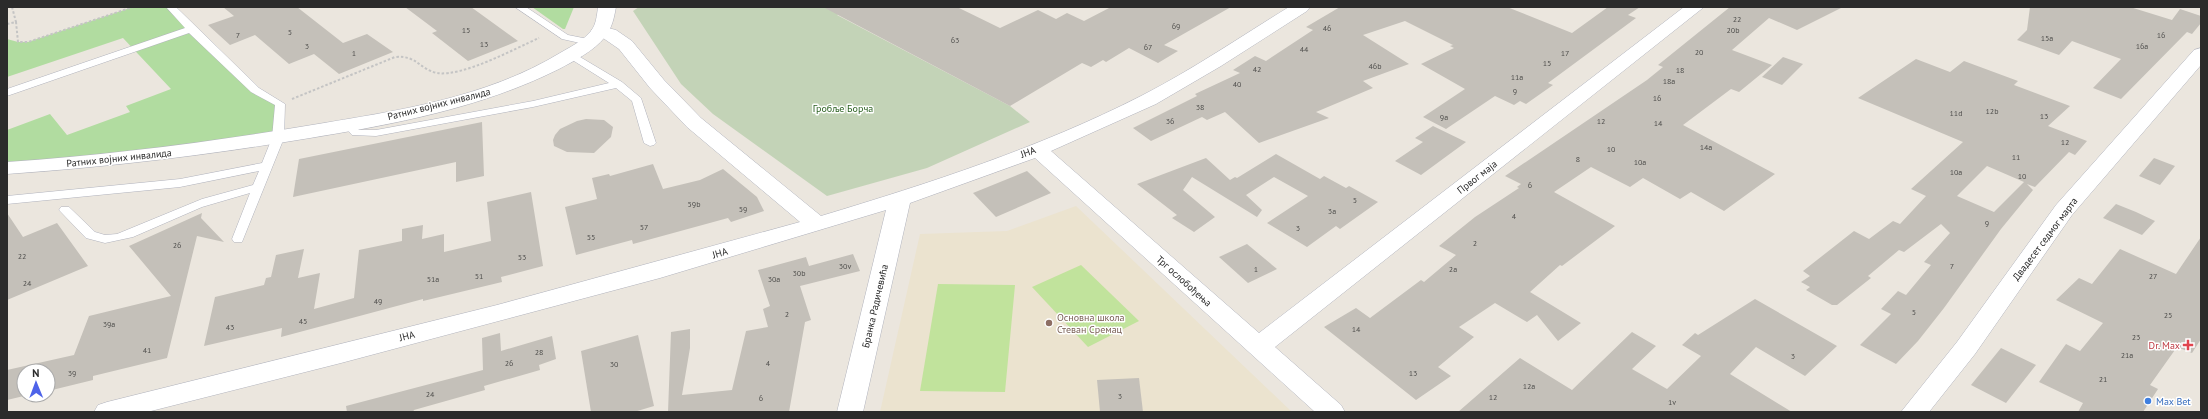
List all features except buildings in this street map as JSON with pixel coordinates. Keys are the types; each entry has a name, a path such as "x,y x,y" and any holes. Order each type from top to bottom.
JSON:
{"street":[{"path":"595,37 607,7"},
{"name":"ЈНА","path":"107,412 598,288 817,225 900,199 1037,149 1086,129 1161,94 1301,7"},
{"name":"Првог маја","path":"1258,347 1695,7"},
{"path":"595,37 611,34 621,41 640,61 657,84 698,125 799,208 817,225"},
{"name":"Ратних војних инвалида","path":"7,168 80,163 178,152 278,138 419,111 498,89 540,72 595,37"},
{"name":"Двадесет седмог марта","path":"1914,412 1966,348 2064,210 2201,54"},
{"name":"Трг ослобођења","path":"1037,149 1332,412"},
{"name":"Бранка Радичевића","path":"850,412 900,199"}],"lane":[{"path":"171,7 191,29 255,90 280,104 278,138 238,239"},
{"path":"520,7 555,32 565,37 595,37"},
{"path":"7,93 191,29"},
{"path":"570,54 618,84 637,100 650,143"},
{"path":"348,125 356,133 376,133 533,104 618,84"},
{"path":"7,200 180,183 267,166"},
{"path":"65,210 92,236 111,238 135,231 187,208 224,196 259,188"}],"path":[{"path":"12,7 16,22 18,42 28,42 133,7"},
{"path":"7,24 16,22"},
{"path":"280,104 395,57 411,56 433,72 454,72 555,32"}],"shaded area":[{"name":"Основна школа Стеван Сремац","path":"1076,206 1292,412 880,412 920,234 1007,231"}],"green space":[{"path":"133,7 172,7 255,90 280,104 278,138 7,168 7,130 50,114 67,135 130,112 126,106 171,89 123,38 7,77 7,39 18,42 28,42"},
{"path":"532,7 574,7 565,29 563,29"},
{"name":"Гробље Борча","path":"639,7 853,7 837,15 1010,106 1030,122 927,168 827,196 713,114 681,84 633,11"},
{"path":"1081,265 1139,321 1088,347 1032,287"},
{"path":"938,284 1015,285 1005,392 920,391"}],"place":[{"name":"Основна школа Стеван Сремац","path":"1049,323"},
{"name":"Dr. Max","path":"2188,345"},
{"name":"Max Bet","path":"2148,401"}]}
